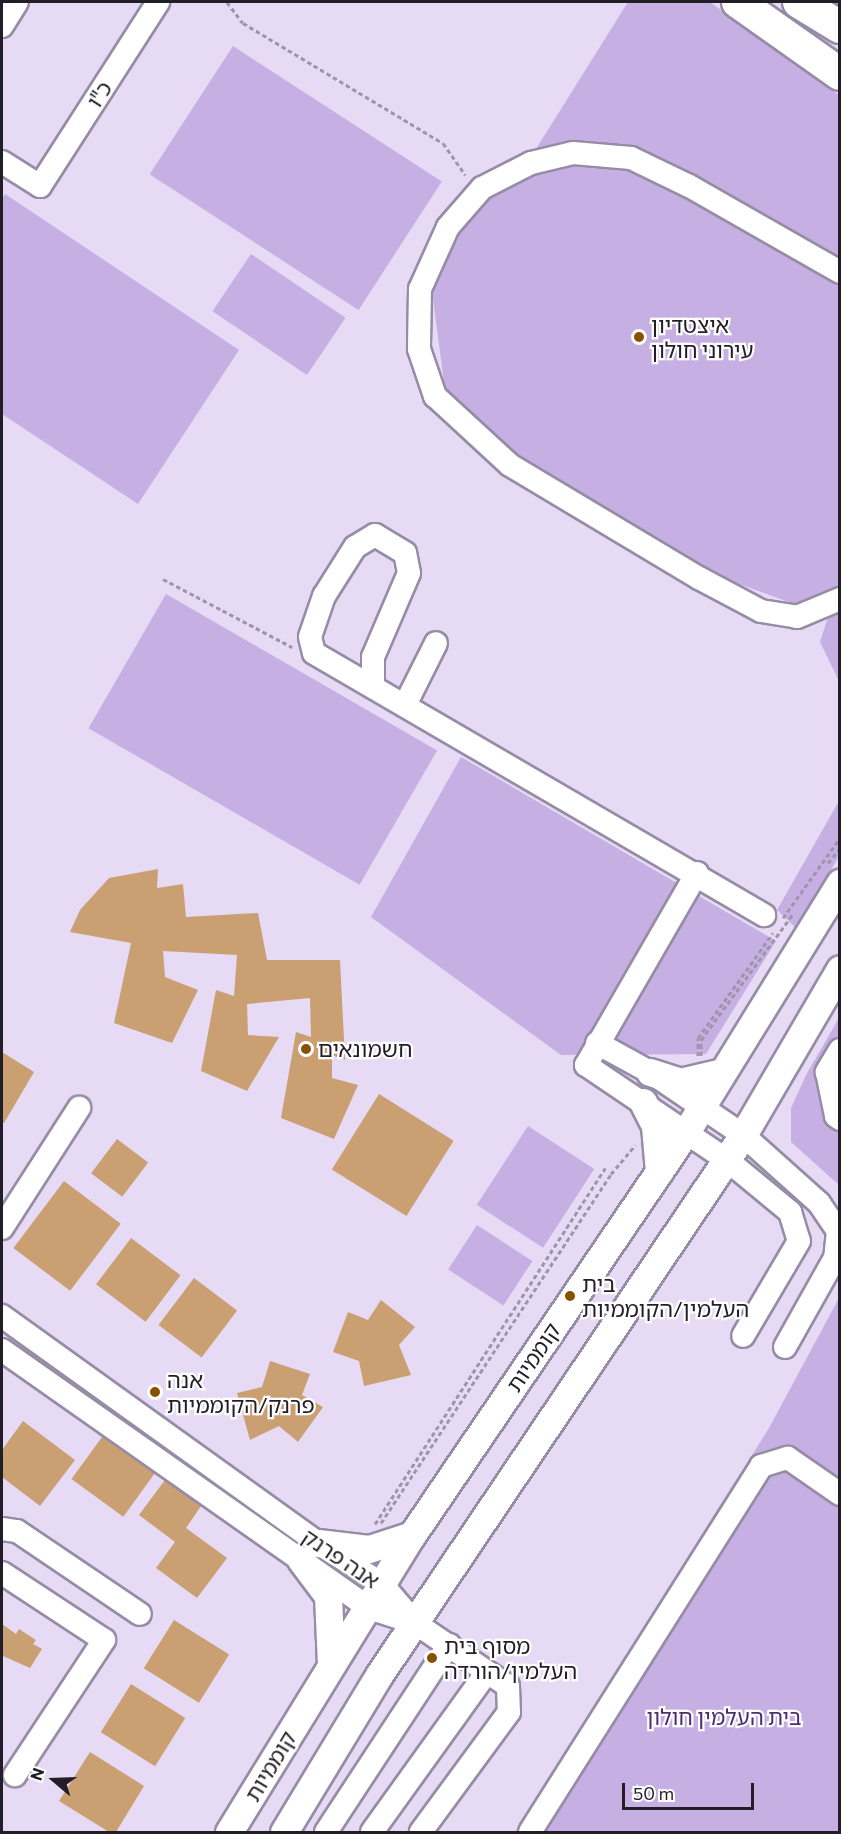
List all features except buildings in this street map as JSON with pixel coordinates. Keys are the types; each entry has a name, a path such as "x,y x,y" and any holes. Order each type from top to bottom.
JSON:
{"highway":[{"path":"738,2 840,74"},
{"path":"799,2 840,27"}],"main road":[{"name":"קוממיות","path":"229,1833 412,1535 686,1132 700,1107 706,1075 840,884"},
{"name":"קוממיות","path":"286,1832 415,1623 743,1136 840,969"},
{"path":"650,1072 680,1082 706,1075"},
{"path":"643,1102 655,1126 659,1172"},
{"path":"331,1665 328,1596 310,1551 364,1548 412,1535"}],"street":[{"path":"2,26 17,2"},
{"name":"כ\"ו","path":"2,162 40,186 158,2"},
{"path":"840,272 690,186 631,158 573,153 531,163 482,188 448,227 420,289 419,349 427,399 510,465 699,578 761,611 797,617 840,599"},
{"path":"373,685 373,657 409,573 405,553 374,529 355,547 324,596 310,637 314,653 697,873 764,915"},
{"path":"405,705 436,643"},
{"path":"697,873 586,1065 727,1160 790,1212 799,1241 743,1336"},
{"path":"597,1043 650,1072 743,1136 773,1160 819,1203 838,1231 835,1258 785,1347"},
{"path":"840,1050 826,1072 836,1116 840,1119"},
{"path":"2,1228 79,1108"},
{"name":"אנה פרנק","path":"2,1316 310,1551 369,1608 415,1623"},
{"name":"אנה פרנק","path":"2,1350 310,1551 382,1584 415,1623"},
{"path":"530,1833 761,1466 788,1458 840,1494"},
{"path":"2,1529 17,1531 140,1614"},
{"path":"2,1573 104,1640 15,1775"},
{"path":"415,1623 508,1686 508,1712 421,1833"},
{"path":"326,1833 449,1645"},
{"path":"372,1833 487,1672"}],"path":[{"path":"227,2 243,23 443,143 465,174 466,207"},
{"path":"163,579 289,647 314,653"},
{"path":"706,1075 698,1038 840,838"},
{"path":"706,1075 701,1040 840,848"},
{"path":"364,1548 611,1174 638,1142"},
{"path":"364,1548 604,1168"}],"green space":[{"path":"628,2 710,2 839,95 839,264 730,198 612,143 536,149"},
{"path":"233,46 442,182 358,310 150,174"},
{"name":"איצטדיון עירוני חולון","path":"596,155 694,196 840,276 839,588 797,605 700,570 520,463 445,390 431,284 459,220 511,177"},
{"path":"5,194 239,350 138,504 2,414 2,199"},
{"path":"251,254 346,318 307,375 212,311"},
{"path":"166,594 437,750 360,885 89,728"},
{"path":"839,610 839,681 820,642 829,614"},
{"path":"461,757 776,941 706,1054 561,1055 371,917"},
{"path":"839,801 839,856 797,929 777,910"},
{"path":"839,1018 839,1185 791,1142 791,1108 806,1075"},
{"path":"528,1126 594,1169 543,1248 477,1205"},
{"path":"477,1225 532,1261 503,1305 448,1269"},
{"name":"בית העלמין חולון","path":"839,1298 839,1832 515,1832 769,1428"}],"place":[{"name":"איצטדיון עירוני חולון","path":"639,337"},
{"name":"חשמונאים","path":"306,1049"},
{"name":"בית העלמין/הקוממיות","path":"570,1296"},
{"name":"אנה פרנק/הקוממיות","path":"155,1392"},
{"name":"מסוף בית העלמין/הורדה","path":"432,1658"}]}
